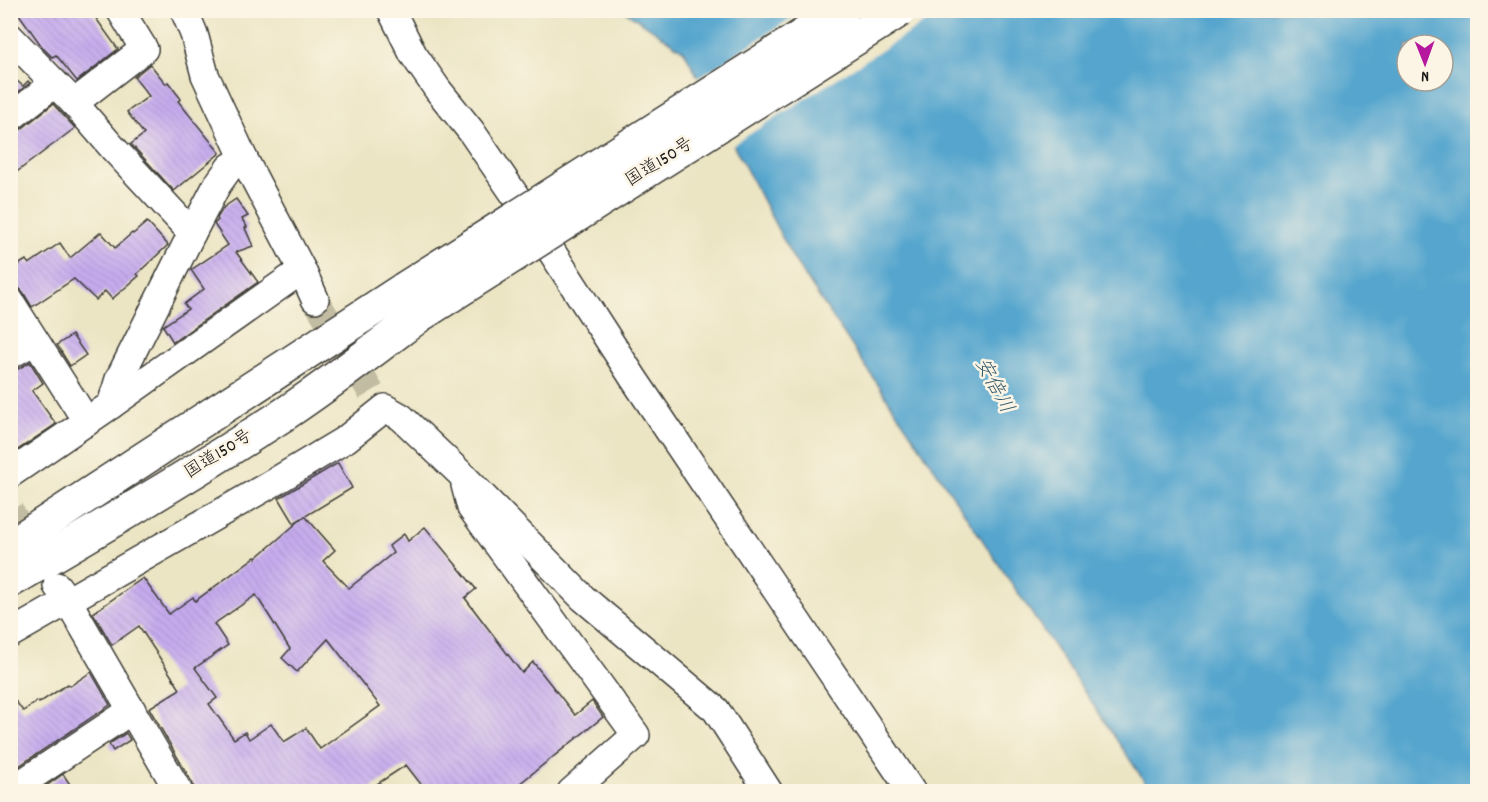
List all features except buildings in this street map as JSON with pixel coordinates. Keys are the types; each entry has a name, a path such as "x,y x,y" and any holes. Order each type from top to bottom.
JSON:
{"highway":[{"name":"国道150号","path":"10,563 218,433 843,10"},
{"name":"国道150号","path":"10,546 900,10"},
{"name":"国道150号","path":"10,526 221,392 412,302"},
{"name":"国道150号","path":"10,581 165,490 284,414 324,386 412,302"}],"street":[{"path":"74,103 144,49 120,10"},
{"path":"391,10 413,54 471,131 519,201 634,379 912,792"},
{"path":"191,18 205,75 244,159 315,299"},
{"path":"10,37 74,103 192,233"},
{"path":"10,118 54,84"},
{"path":"111,405 119,379 217,185 230,167 244,159"},
{"path":"10,474 302,270"},
{"path":"10,302 87,422"},
{"path":"10,355 35,341"},
{"path":"10,633 63,594 271,484 346,439 378,400 401,417 462,475 583,598 716,710 769,792"},
{"path":"462,475 471,508 636,735 571,792"},
{"path":"63,594 179,792"},
{"path":"10,791 132,710"}],"water":[{"name":"安倍川","path":"625,11 1477,11 1477,791 1151,791 793,258 684,51"}],"pier":[{"path":"803,11 943,11 731,146 696,79"}],"tunnel":[{"path":"315,299 371,392"},
{"path":"10,511 36,552"}]}
